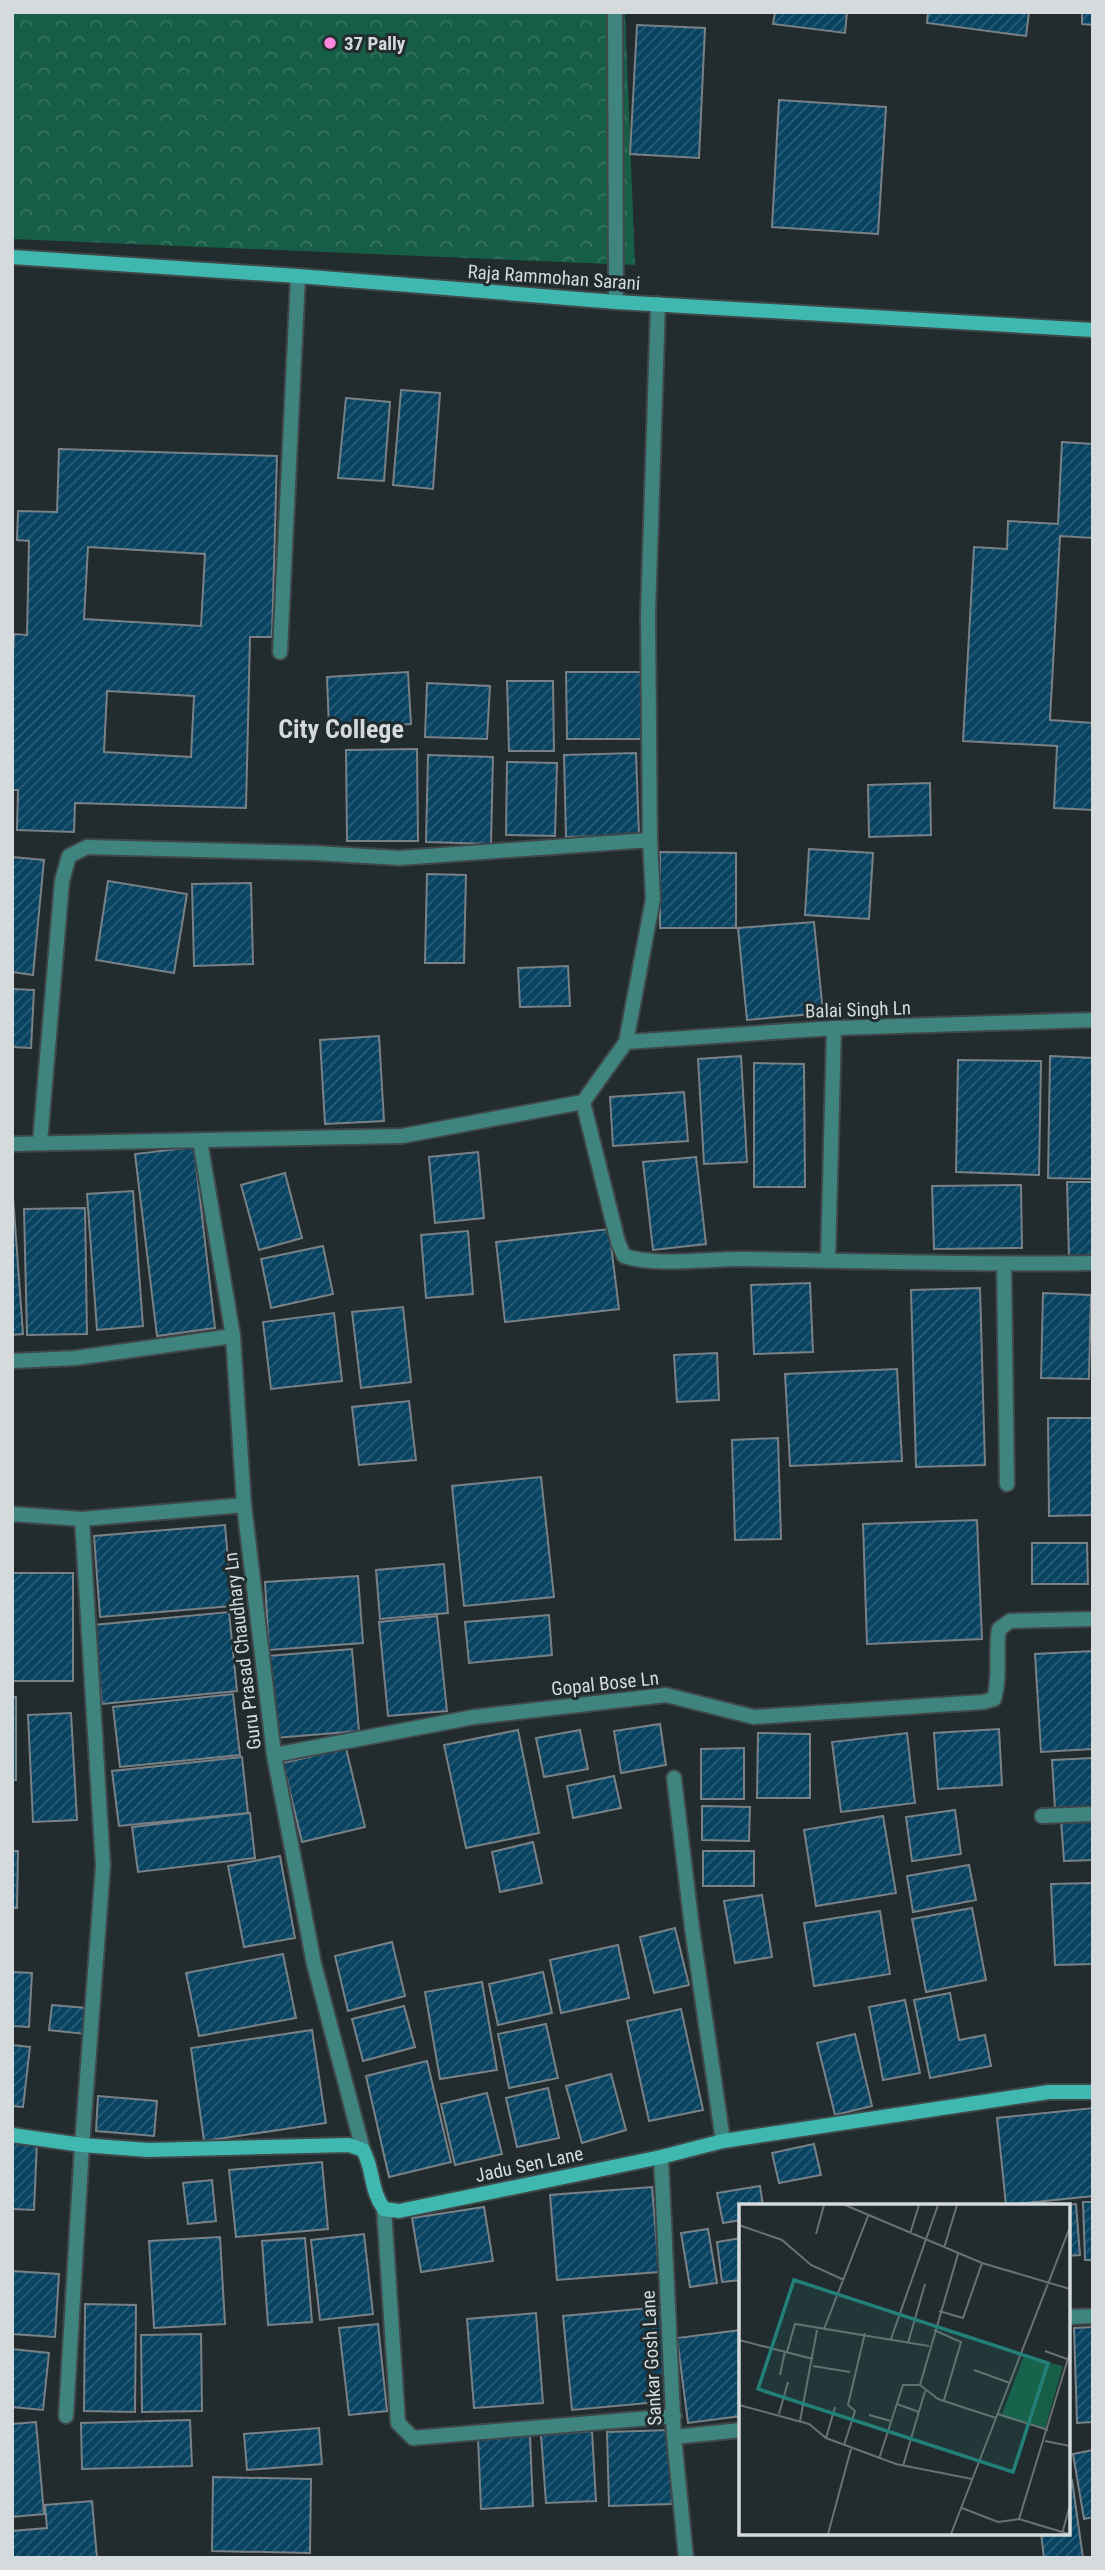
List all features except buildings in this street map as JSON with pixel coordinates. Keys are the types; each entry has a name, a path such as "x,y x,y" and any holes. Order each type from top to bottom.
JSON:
{"street":[{"path":"615,12 616,302"},
{"name":"Raja Rammohan Sarani","path":"12,257 298,276 616,302 1093,330"},
{"path":"280,652 298,276"},
{"path":"12,1144 402,1136 583,1102 626,1042 653,899 648,615 658,304"},
{"path":"40,1142 62,881 69,856 87,847 400,858 650,840"},
{"name":"Balai Singh Ln","path":"626,1042 834,1028 1093,1020"},
{"path":"828,1260 834,1028"},
{"path":"583,1102 606,1200 624,1256 639,1261 723,1258 1004,1265 1093,1263"},
{"name":"Guru Prasad Chaudhary Ln","path":"200,1141 233,1336 244,1505 274,1755 314,1964 363,2150"},
{"path":"1004,1265 1007,1484"},
{"path":"12,1361 75,1358 233,1336"},
{"path":"12,1514 82,1519 244,1505"},
{"path":"66,2416 82,2145 103,1866 82,1519"},
{"name":"Gopal Bose Ln","path":"274,1755 474,1717 666,1695 754,1717 983,1702 994,1699 998,1685 996,1644 999,1629 1010,1621 1093,1619"},
{"path":"674,1779 692,1928 723,2141"},
{"path":"1042,1816 1093,1814"},
{"name":"Jadu Sen Lane","path":"384,2209 399,2211 661,2157 723,2141 1049,2092 1093,2092"},
{"path":"12,2135 82,2145 148,2150 349,2145 363,2150 370,2162 375,2197 384,2209 398,2423 413,2438 674,2416"},
{"name":"Sankar Gosh Lane","path":"661,2157 674,2437 686,2558"},
{"path":"1070,2317 1093,2316"},
{"path":"674,2437 739,2430"}],"green space":[{"path":"12,12 625,12 635,265 12,239"}],"place":[{"name":"37 Pally","path":"330,43"}],"district":[{"name":"City College","path":"341,729"}]}
